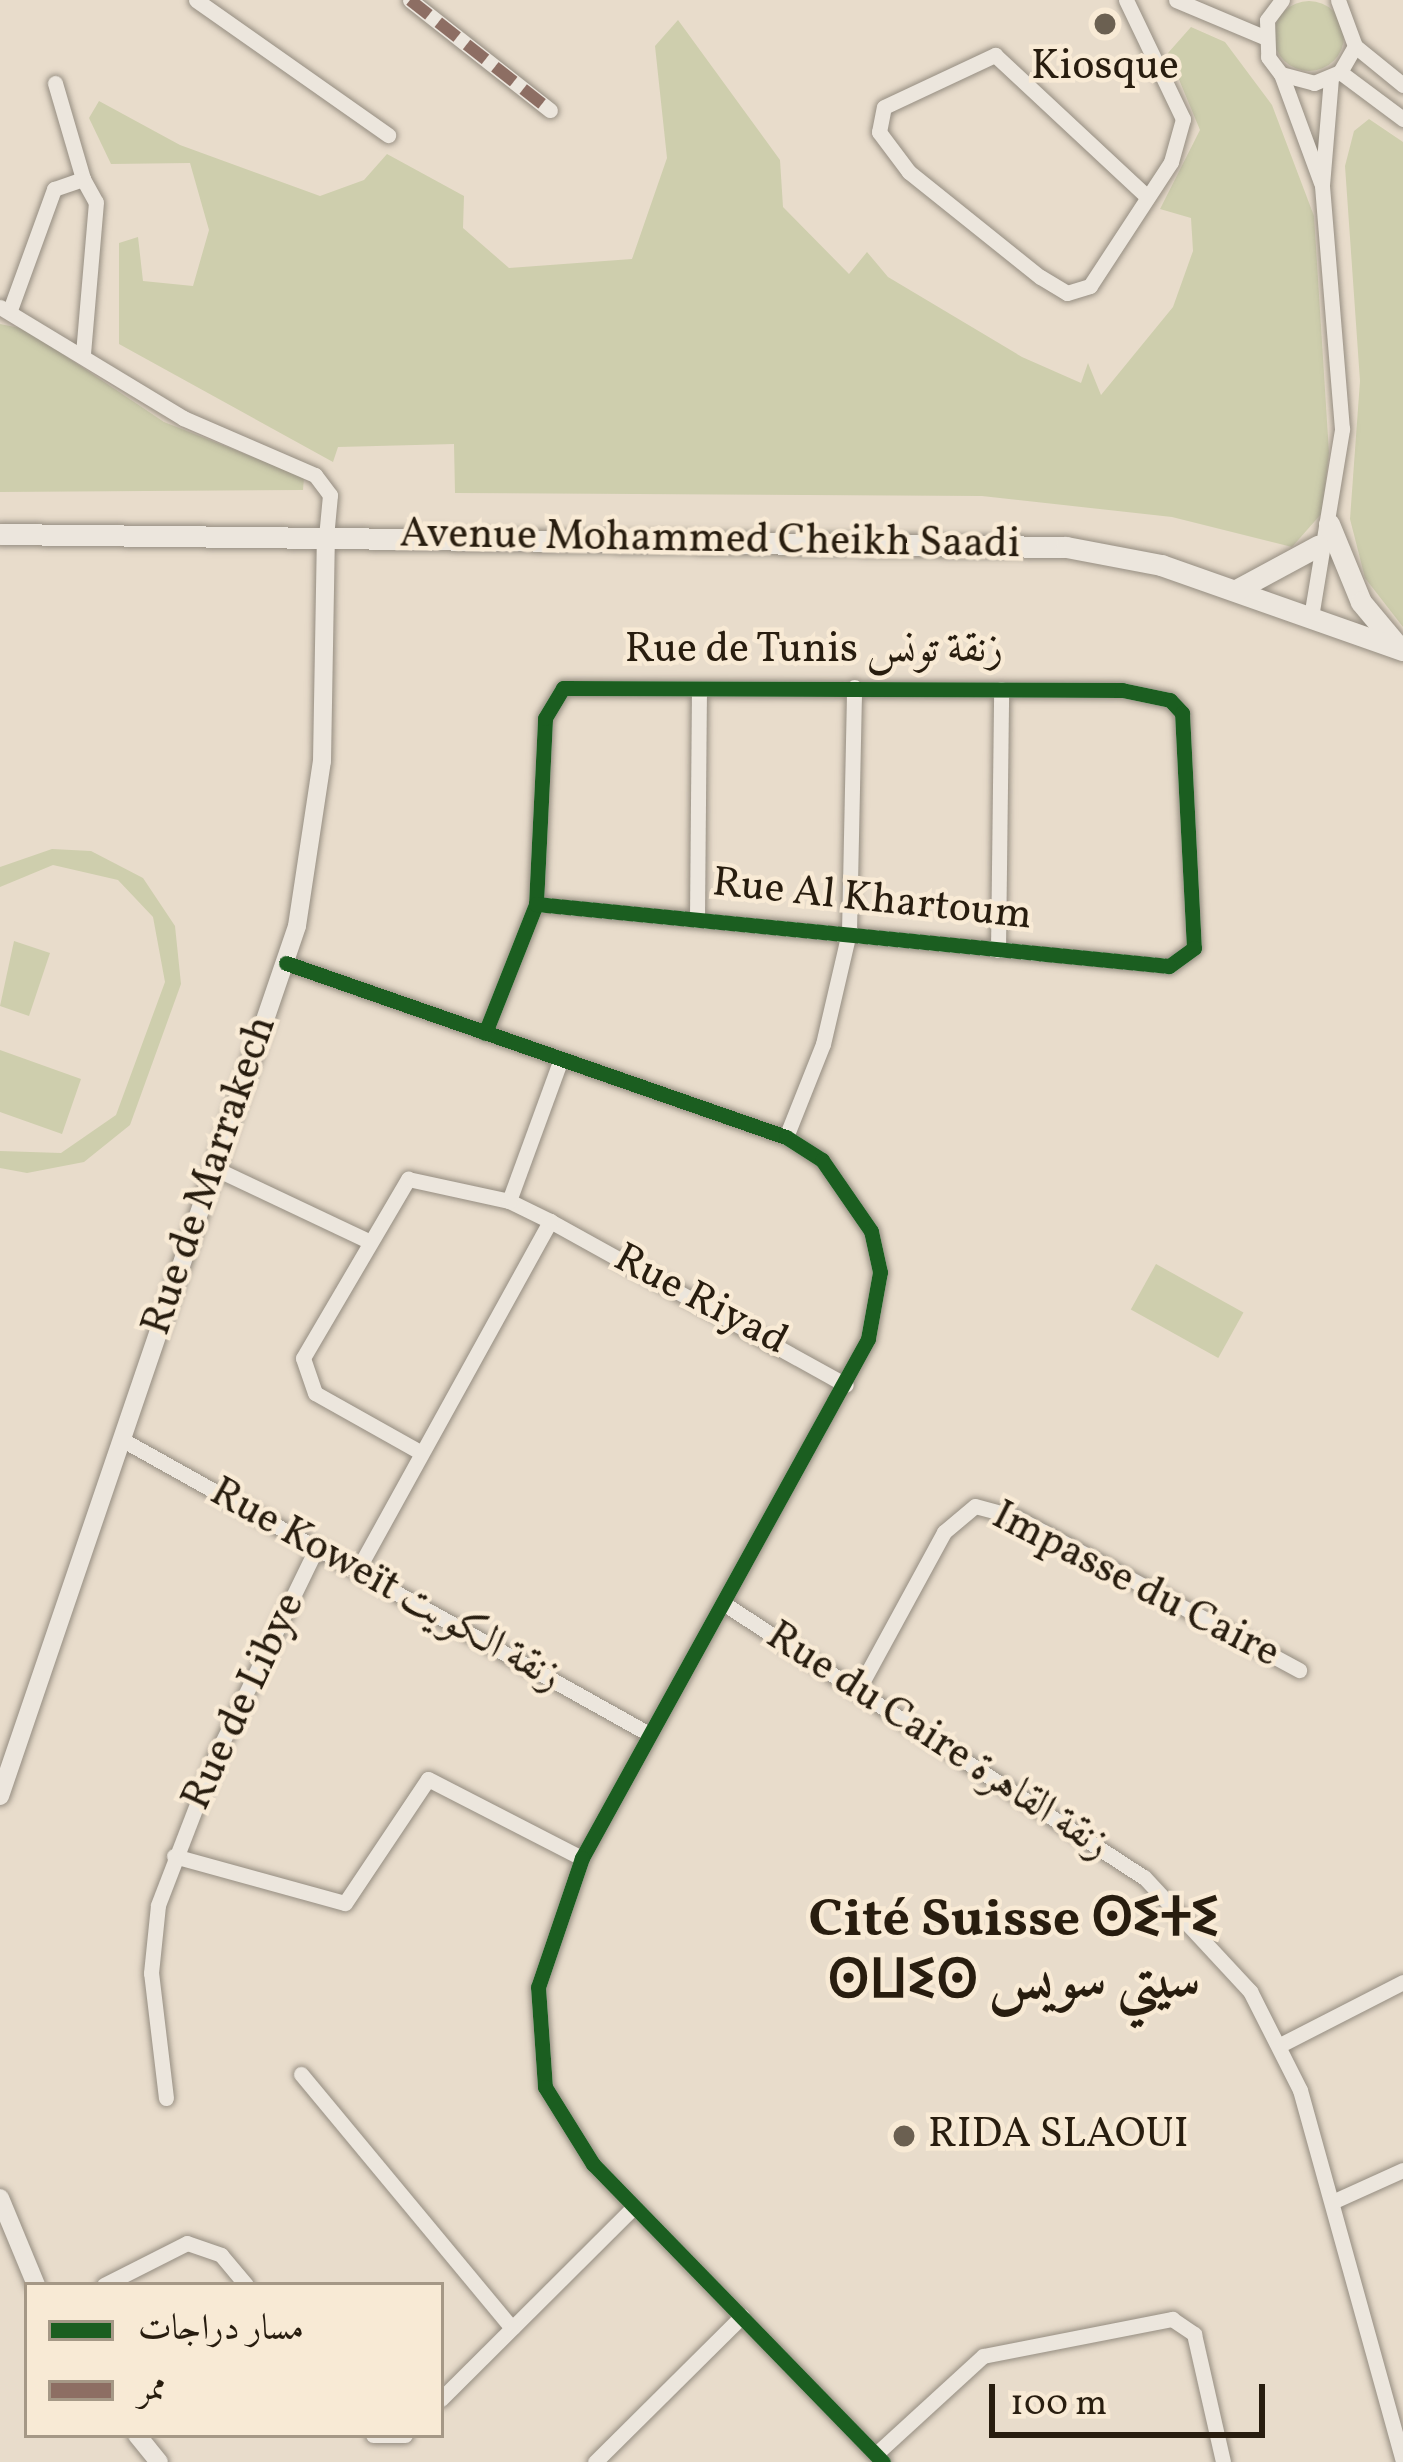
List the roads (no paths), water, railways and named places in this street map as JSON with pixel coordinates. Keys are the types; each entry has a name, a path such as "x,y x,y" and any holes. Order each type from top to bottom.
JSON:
{"main road":[{"path":"1329,524 1361,602 1402,649"},
{"name":"Avenue Mohammed Cheikh Saadi","path":"0,534 1066,547 1238,589 1402,649"},
{"path":"1238,589 1318,546"}],"street":[{"path":"196,0 388,135"},
{"path":"410,0 550,110"},
{"path":"1126,0 1183,119 1172,162 1145,195 1090,286 1067,293 909,172 881,138 879,119 884,107 995,55 1145,195"},
{"path":"1176,0 1264,37"},
{"path":"1273,2 1264,37 1322,184"},
{"path":"1345,4 1355,46 1403,85"},
{"path":"1311,616 1318,546 1329,524 1342,385 1322,184 1336,75 1355,46"},
{"path":"1281,74 1336,75 1403,119"},
{"path":"55,83 83,178 96,202 83,353"},
{"path":"83,178 54,189 5,309 182,418 315,475 330,495 326,537"},
{"name":"Rue de Marrakech","path":"0,1796 286,963 318,806 326,537"},
{"name":"Rue de Tunis زنقة تونس","path":"485,1033 536,904 554,697 582,686 1122,690 1177,706 1192,825 1194,948"},
{"path":"787,1137 823,1044 849,932 854,687"},
{"path":"697,917 699,689"},
{"path":"998,950 1001,689"},
{"name":"Rue Al Khartoum","path":"536,904 849,932 1148,969 1194,948"},
{"path":"286,963 787,1137 822,1160 871,1232 878,1300 846,1385 582,1858 538,1987 540,2059 568,2129 634,2207 875,2454"},
{"path":"509,1201 562,1060"},
{"path":"214,1168 366,1240 302,1374 326,1402 420,1452"},
{"name":"Rue Riyad","path":"366,1240 388,1199 416,1177 509,1201 846,1385"},
{"path":"357,1571 550,1221"},
{"name":"Rue Koweït زنقة الكويت","path":"121,1439 649,1734"},
{"name":"Impasse du Caire","path":"858,1690 944,1532 975,1506 1016,1517 1299,1670"},
{"name":"Rue de Libye","path":"166,2098 151,1973 174,1856 316,1549"},
{"name":"Rue du Caire زنقة القاهرة","path":"726,1605 1144,1877 1250,1990 1282,2044 1403,2462"},
{"name":"Rue de Libye","path":"174,1856 345,1904 428,1779 582,1858"},
{"path":"1282,2044 1403,1982"},
{"path":"301,2074 512,2328"},
{"path":"1331,2202 1403,2170"},
{"path":"0,2198 35,2282"},
{"path":"444,2396 634,2207"},
{"path":"110,2282 187,2243 220,2255 243,2282"},
{"path":"595,2462 742,2316"},
{"path":"852,2462 875,2454 982,2356 1172,2319 1194,2333 1223,2462"},
{"path":"139,2438 159,2462"}],"place":[{"name":"Kiosque","path":"1105,24"},
{"name":"RIDA SLAOUI","path":"904,2136"}],"district":[{"name":"Cité Suisse ⵙⵉⵜⵉ ⵙⵡⵉⵙ سيتي سويس","path":"1014,1953"}]}
